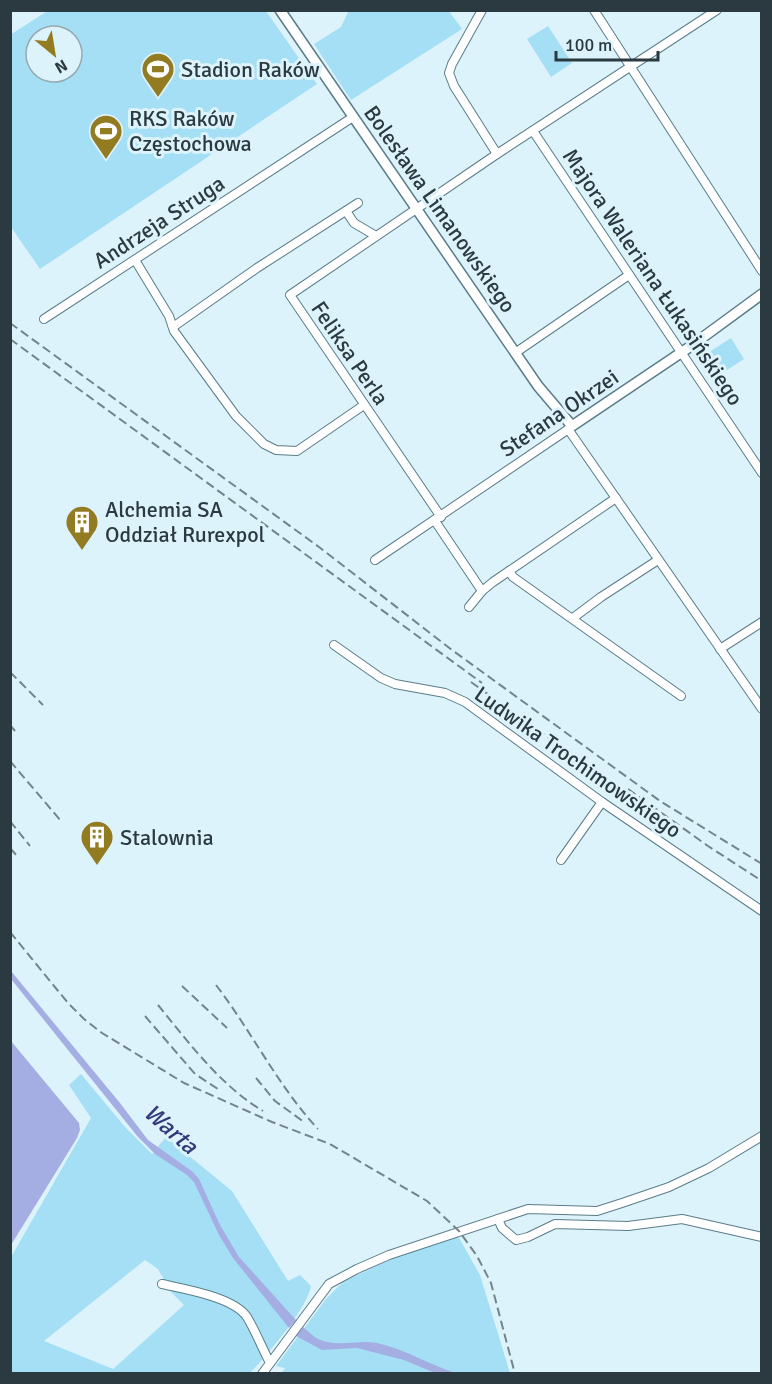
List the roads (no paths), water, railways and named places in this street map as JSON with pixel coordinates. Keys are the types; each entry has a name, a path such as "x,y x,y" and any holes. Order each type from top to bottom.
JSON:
{"street":[{"name":"Bolesława Limanowskiego","path":"280,10 515,353 570,428 658,560 757,698 762,709"},
{"path":"482,10 449,73 454,86 497,154"},
{"path":"594,10 762,271"},
{"name":"Feliksa Perla","path":"482,591 438,519 290,295 497,154 717,10"},
{"name":"Andrzeja Struga","path":"45,319 353,117"},
{"name":"Majora Waleriana Łukasińskiego","path":"533,131 762,473"},
{"path":"173,327 257,268 358,203"},
{"path":"346,211 354,223 376,236"},
{"path":"135,260 169,316 174,331 236,416 264,444 276,450 297,451 364,405"},
{"path":"515,353 629,275"},
{"name":"Stefana Okrzei","path":"375,560 682,352 762,294"},
{"path":"469,608 482,591 616,498"},
{"path":"573,618 658,560"},
{"path":"509,571 513,577 681,696"},
{"path":"720,649 762,622"},
{"name":"Ludwika Trochimowskiego","path":"334,645 381,678 394,684 445,693 465,702 602,802 762,911"},
{"path":"561,860 602,802"},
{"path":"262,1374 329,1284 357,1269 389,1255 528,1209 597,1211 622,1203 669,1187 709,1168 762,1136"},
{"path":"498,1219 502,1228 516,1240 555,1224 628,1226 682,1219 762,1237"},
{"path":"162,1284 213,1296 245,1315 270,1363"}],"railway":[{"path":"10,323 319,547 452,650 660,801 762,864"},
{"path":"10,339 482,683"},
{"path":"10,672 43,705"},
{"path":"471,682 632,798"},
{"path":"10,725 15,731"},
{"path":"10,761 61,821"},
{"path":"628,789 762,881"},
{"path":"10,821 30,846"},
{"path":"10,848 17,856"},
{"path":"10,932 68,1003 102,1033 184,1083 272,1122 330,1144 427,1201 459,1231 477,1256 491,1283 515,1374"},
{"path":"216,985 290,1095 318,1129"},
{"path":"182,986 227,1028"},
{"path":"158,1005 219,1076 263,1111"},
{"path":"145,1016 195,1074 221,1091"},
{"path":"256,1078 275,1101 304,1122"}],"place":[{"name":"Stadion Raków","path":"158,98"},
{"name":"RKS Raków Częstochowa","path":"106,160"},
{"name":"Alchemia SA Oddział Rurexpol","path":"82,551"},
{"name":"Stalownia","path":"97,866"}],"water label":[{"name":"Warta","path":"171,1129"}]}
